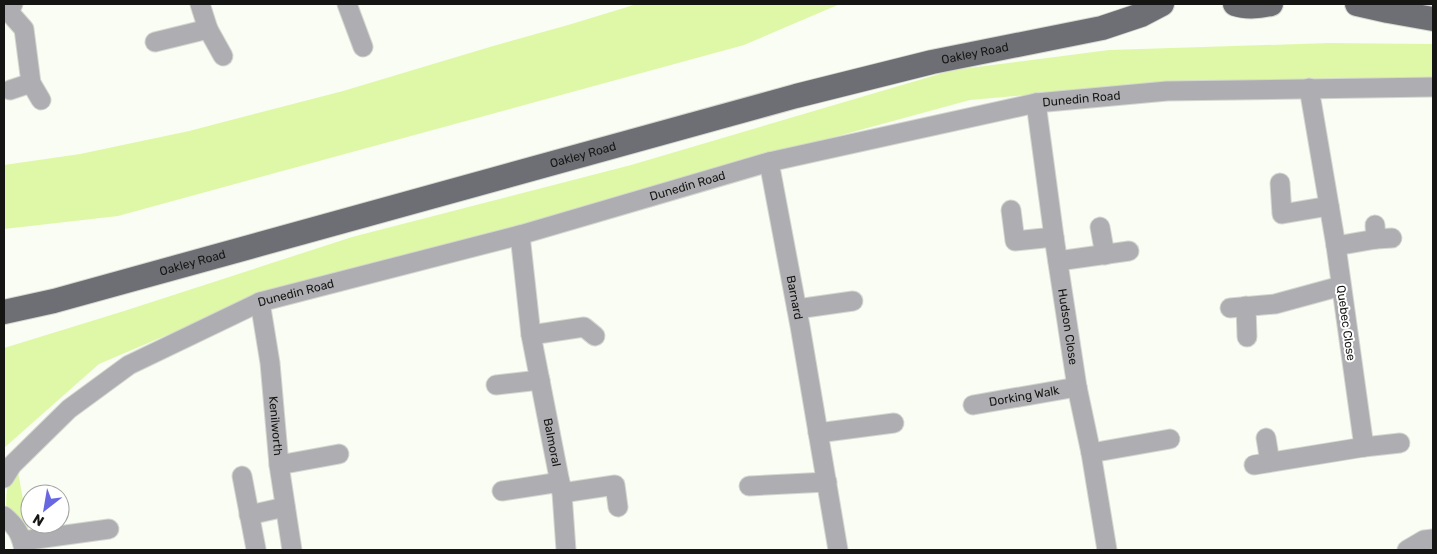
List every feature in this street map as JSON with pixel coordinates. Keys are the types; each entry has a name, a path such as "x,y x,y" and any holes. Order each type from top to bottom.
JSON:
{"main road":[{"name":"Oakley Road","path":"4,312 54,301 796,96 932,62 1102,28 1141,15 1162,4"},
{"path":"1235,4 1258,7 1271,4"},
{"path":"1357,4 1388,12 1433,19"}],"street":[{"path":"200,4 208,29 223,56"},
{"path":"347,4 363,47"},
{"path":"9,10 24,29 31,83 41,100"},
{"path":"155,42 208,29"},
{"path":"10,90 31,83"},
{"name":"Dunedin Road","path":"4,478 12,465 69,408 129,365 260,302 520,235 769,162 1036,103 1167,91 1433,87"},
{"name":"Quebec Close","path":"1309,88 1336,246 1364,447"},
{"name":"Hudson Close","path":"1036,103 1077,387 1092,453 1107,550"},
{"name":"Barnard","path":"769,162 797,309 838,550"},
{"path":"1280,183 1282,214 1329,206"},
{"path":"1011,210 1015,241 1054,237"},
{"path":"1100,227 1105,255"},
{"path":"1336,246 1381,234"},
{"name":"Balmoral","path":"520,235 531,335 561,488 566,550"},
{"path":"1058,262 1129,251"},
{"path":"1247,337 1238,307 1276,304 1342,286"},
{"path":"797,309 853,301"},
{"name":"Kenilworth","path":"260,302 270,363 279,465 292,550"},
{"path":"531,335 584,327 596,336"},
{"path":"496,385 540,380"},
{"name":"Dorking Walk","path":"973,405 1077,387"},
{"path":"818,433 894,424"},
{"path":"1266,438 1262,463 1400,443"},
{"path":"1092,453 1170,439"},
{"path":"279,465 340,454"},
{"path":"242,476 256,549"},
{"path":"749,486 827,482"},
{"path":"502,491 615,485 618,506"},
{"path":"249,515 286,507"},
{"path":"4,516 15,525 23,546 99,526"},
{"path":"1407,550 1424,540 1433,538"}],"green space":[{"path":"637,4 840,4 744,45 118,216 4,229 4,165 80,154 189,131 343,91"},
{"path":"1329,43 1433,44 1433,80 1184,81 970,100 703,173 484,237 256,297 99,364 4,448 4,348 352,237 631,165 953,70 1109,50"},
{"path":"18,472 20,484 20,521 6,505 7,485"}]}
